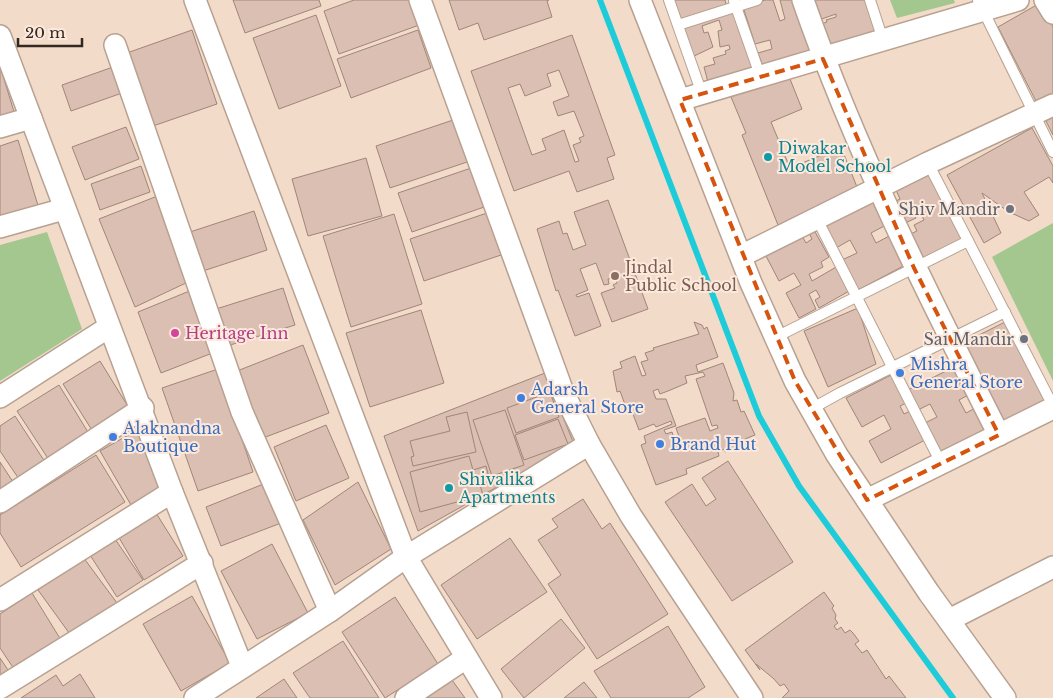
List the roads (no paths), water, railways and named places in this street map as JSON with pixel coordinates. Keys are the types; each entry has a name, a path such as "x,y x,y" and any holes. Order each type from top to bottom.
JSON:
{"street":[{"path":"195,0 406,557 491,698"},
{"path":"420,0 563,392 589,444 631,516 752,698"},
{"path":"640,0 741,256 795,381 837,455 949,620 1005,698"},
{"path":"803,0 823,59 914,268 999,435"},
{"path":"680,100 823,59 981,6 1018,0"},
{"path":"1045,0 1053,13"},
{"path":"0,36 109,327 143,408 172,492 242,666"},
{"path":"115,45 242,412 330,611"},
{"path":"741,256 816,217 1053,105"},
{"path":"0,127 31,118"},
{"path":"0,228 64,209"},
{"path":"0,397 109,327"},
{"path":"867,500 1053,407"},
{"path":"0,502 143,408"},
{"path":"195,698 330,611 406,557 589,444"},
{"path":"0,600 172,492"},
{"path":"0,688 202,563"},
{"path":"949,620 1053,567"},
{"path":"406,698 466,658"}],"lane":[{"path":"669,0 702,94"},
{"path":"678,25 735,3 757,0"},
{"path":"870,0 883,40"},
{"path":"735,3 761,78"},
{"path":"981,6 1053,152"},
{"path":"928,163 1053,407"},
{"path":"816,217 941,463"},
{"path":"776,337 968,241"},
{"path":"811,410 892,367 1004,312"}],"waterway":[{"path":"600,0 759,416 799,486 953,698"}],"place":[{"name":"Diwakar Model School","path":"768,157"},
{"name":"Shiv Mandir","path":"1010,209"},
{"name":"Jindal Public School","path":"615,276"},
{"name":"Heritage Inn","path":"175,333"},
{"name":"Sai Mandir","path":"1024,339"},
{"name":"Mishra General Store","path":"900,373"},
{"name":"Adarsh General Store","path":"521,398"},
{"name":"Alaknandna Boutique","path":"113,437"},
{"name":"Brand Hut","path":"660,444"},
{"name":"Shivalika Apartments","path":"449,488"}]}
